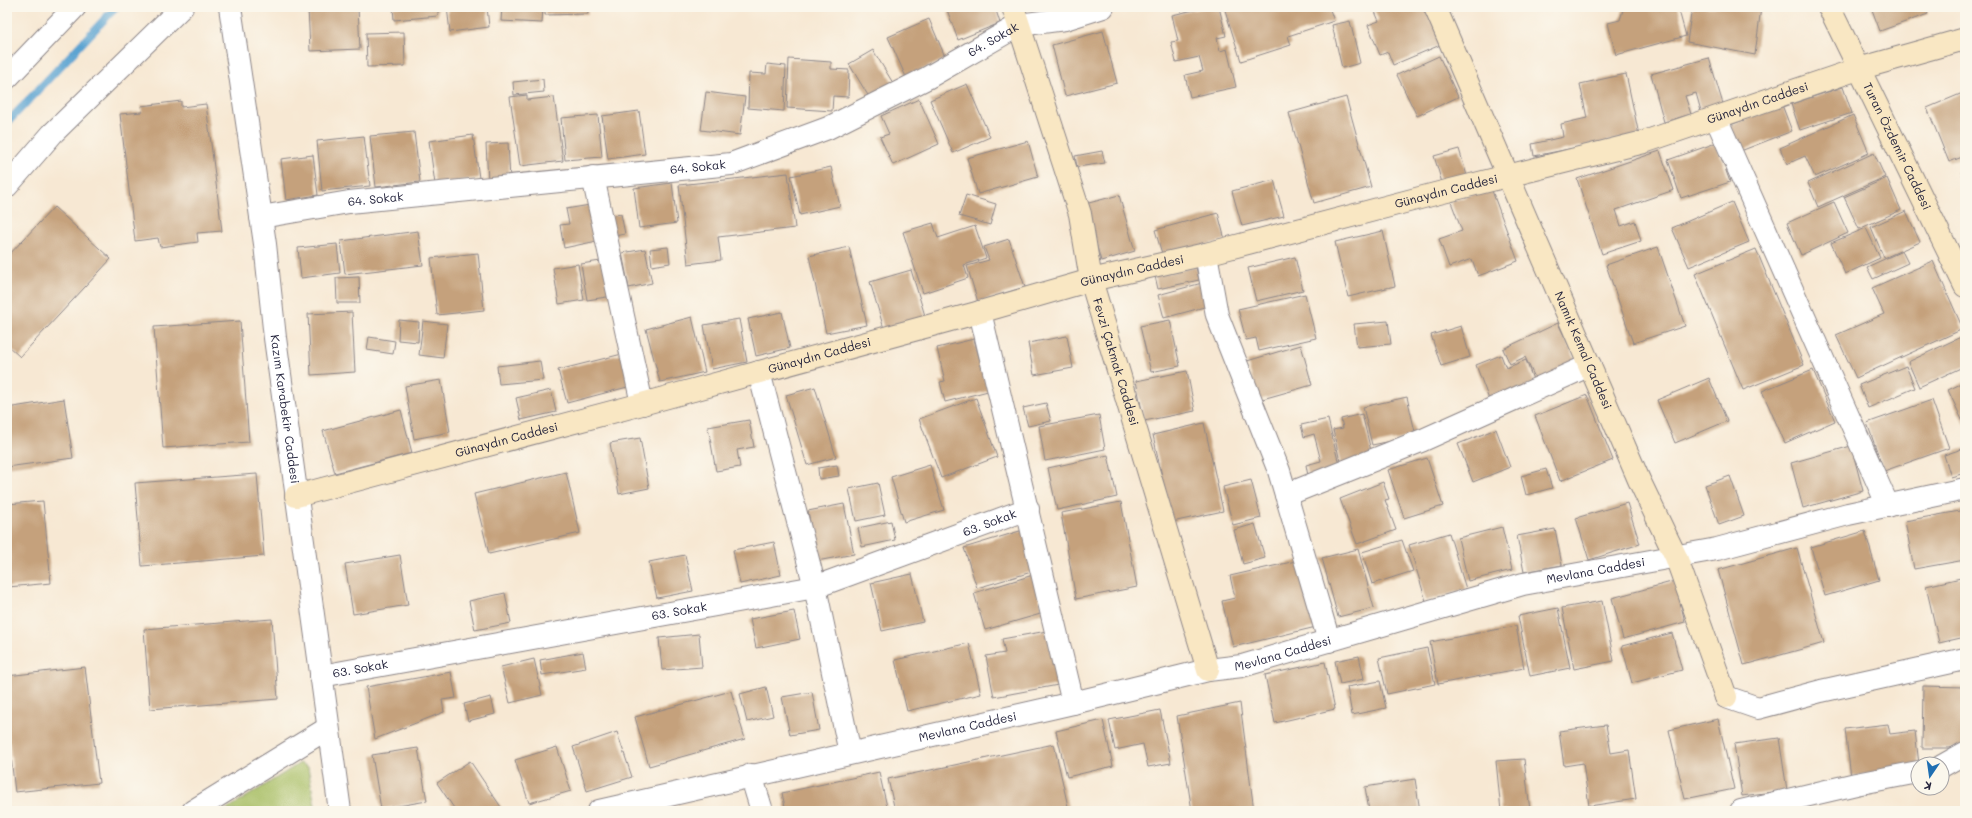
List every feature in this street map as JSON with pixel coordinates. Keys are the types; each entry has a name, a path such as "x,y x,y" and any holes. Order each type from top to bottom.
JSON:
{"street":[{"path":"7,78 75,7"},
{"path":"7,186 52,134 182,7"},
{"name":"Kazım Karabekir Caddesi","path":"230,7 261,217 296,496 340,811"},
{"name":"64. Sokak","path":"261,217 349,202 731,164 828,128 928,78 1016,16 1065,20 1103,7"},
{"name":"Namık Kemal Caddesi","path":"1435,7 1639,480 1676,557 1726,697 1758,708 1821,691 1965,659"},
{"name":"Turan Özdemir Caddesi","path":"1829,7 1965,286"},
{"name":"Fevzi Çakmak Caddesi","path":"1016,16 1080,214 1091,280 1208,670"},
{"name":"Günaydın Caddesi","path":"296,496 642,404 980,312 1091,280 1206,254 1644,142 1858,69 1965,39"},
{"path":"1716,118 1888,506"},
{"path":"593,177 642,404"},
{"path":"1206,254 1216,315 1279,472 1329,641"},
{"path":"980,312 1073,703"},
{"path":"1286,495 1423,440 1590,365"},
{"path":"758,372 814,587 850,753"},
{"name":"Mevlana Caddesi","path":"599,811 751,775 1073,703 1208,670 1242,666 1523,584 1717,549 1848,514 1965,490"},
{"name":"63. Sokak","path":"321,676 814,587 1028,509"},
{"path":"193,811 328,728"},
{"path":"1950,761 1965,753"},
{"path":"1741,811 1856,784 1910,774"},
{"path":"751,775 762,811"}],"green space":[{"path":"300,763 308,767 316,811 224,811"}],"building":[{"path":"308,7 358,7 360,49 310,51"},
{"path":"393,7 438,7 438,16 394,20"},
{"path":"447,7 487,7 489,27 450,32"},
{"path":"502,7 543,7 542,23 501,21"},
{"path":"545,7 587,7 588,14 545,15"},
{"path":"946,7 995,7 1000,23 958,40"},
{"path":"1208,7 1219,7 1226,36 1217,38 1220,51 1227,49 1236,87 1190,97 1185,75 1203,71 1199,57 1176,62 1171,42 1178,41 1172,15"},
{"path":"1224,7 1329,7 1334,21 1288,36 1291,45 1241,61"},
{"path":"1373,7 1429,7 1445,43 1393,65 1388,52 1380,55 1368,25 1379,21"},
{"path":"1624,7 1678,7 1686,36 1616,55 1608,23 1620,20"},
{"path":"1692,7 1761,7 1755,55 1687,42"},
{"path":"1871,7 1925,7 1928,14 1880,31"},
{"path":"929,19 946,59 906,77 888,37"},
{"path":"1350,21 1360,63 1342,68 1332,25"},
{"path":"1103,31 1117,83 1065,96 1052,45"},
{"path":"404,32 405,66 367,67 366,33"},
{"path":"873,50 893,83 869,97 849,64"},
{"path":"1439,56 1458,97 1417,116 1397,75"},
{"path":"1709,58 1723,104 1701,111 1696,93 1685,96 1691,114 1664,122 1651,74"},
{"path":"789,59 831,62 831,69 849,70 848,97 833,96 832,111 787,108"},
{"path":"767,64 786,66 784,111 748,108 749,73 766,74"},
{"path":"1626,74 1639,135 1534,156 1532,144 1563,137 1561,124 1587,118 1580,84"},
{"path":"543,79 544,92 514,95 513,82"},
{"path":"967,84 990,137 953,153 930,100"},
{"path":"1843,87 1852,113 1800,130 1791,104"},
{"path":"706,92 745,97 740,135 701,130"},
{"path":"1965,92 1965,156 1949,162 1927,108"},
{"path":"527,95 527,100 554,97 563,161 520,166 510,97"},
{"path":"1346,97 1371,187 1314,203 1289,113"},
{"path":"919,99 939,144 893,165 880,137 889,134 881,116"},
{"path":"181,101 181,107 206,104 222,231 197,233 198,242 160,247 158,238 135,241 120,114 142,112 141,106"},
{"path":"1782,105 1792,131 1738,152 1728,126"},
{"path":"639,111 645,154 608,159 602,116"},
{"path":"598,115 602,157 565,160 561,118"},
{"path":"1853,115 1869,153 1815,177 1805,156 1787,164 1780,148"},
{"path":"414,132 420,182 376,187 370,136"},
{"path":"473,135 479,178 435,184 429,141"},
{"path":"364,136 370,186 322,191 317,141"},
{"path":"1028,141 1038,177 978,194 967,158"},
{"path":"508,143 510,180 488,181 486,144"},
{"path":"1716,143 1730,182 1681,198 1668,160"},
{"path":"1459,149 1468,179 1443,186 1434,156"},
{"path":"1102,151 1105,163 1077,167 1075,156"},
{"path":"1660,151 1674,190 1616,210 1621,226 1635,221 1641,241 1602,254 1577,179"},
{"path":"1874,153 1885,177 1818,207 1808,183"},
{"path":"313,155 318,195 286,200 281,159"},
{"path":"831,167 840,206 800,215 791,176"},
{"path":"1965,170 1965,182 1961,172"},
{"path":"788,173 795,228 718,237 721,260 688,264 679,185"},
{"path":"1887,178 1901,210 1859,229 1844,197"},
{"path":"1274,180 1284,216 1242,226 1232,191"},
{"path":"672,183 677,223 639,228 634,188"},
{"path":"1491,188 1518,261 1478,276 1472,259 1449,267 1439,239 1462,231 1451,202"},
{"path":"966,195 996,204 990,225 959,216"},
{"path":"1119,195 1135,251 1101,261 1085,204"},
{"path":"1732,202 1749,242 1689,267 1672,228"},
{"path":"1834,202 1848,233 1801,255 1787,223"},
{"path":"590,205 597,241 564,248 560,225 569,224 566,209"},
{"path":"54,207 111,259 20,357 7,345 7,257"},
{"path":"1906,211 1920,242 1884,258 1871,227"},
{"path":"1218,213 1225,240 1163,257 1155,230"},
{"path":"621,214 625,234 609,237 605,217"},
{"path":"933,223 938,238 975,226 986,258 964,265 968,278 923,293 903,232"},
{"path":"1866,228 1880,258 1845,274 1831,243"},
{"path":"418,231 423,265 345,274 341,241"},
{"path":"1383,231 1395,286 1348,297 1335,242"},
{"path":"1009,239 1025,287 978,302 967,266 989,260 984,247"},
{"path":"337,244 340,273 301,278 298,248"},
{"path":"668,247 670,263 652,266 650,249"},
{"path":"849,247 867,325 826,333 809,256"},
{"path":"1658,247 1685,326 1633,343 1606,265"},
{"path":"645,249 652,283 629,288 622,253"},
{"path":"1756,249 1804,365 1743,390 1695,274"},
{"path":"1902,251 1908,263 1873,279 1867,267"},
{"path":"478,253 484,310 437,315 431,258"},
{"path":"1295,257 1303,290 1256,301 1248,268"},
{"path":"607,260 613,296 587,300 581,264"},
{"path":"1933,261 1963,329 1856,378 1836,335 1884,314 1872,288"},
{"path":"578,264 584,300 559,304 553,268"},
{"path":"1196,267 1199,280 1158,289 1155,276"},
{"path":"911,270 926,319 885,332 870,282"},
{"path":"359,277 360,303 337,303 336,278"},
{"path":"1202,283 1208,306 1164,318 1158,295"},
{"path":"1305,294 1316,338 1259,351 1256,338 1246,340 1238,309"},
{"path":"352,312 355,372 311,375 308,314"},
{"path":"782,312 790,348 756,356 748,319"},
{"path":"692,317 705,372 660,382 646,329"},
{"path":"739,319 747,362 712,369 704,325"},
{"path":"399,320 419,322 418,342 398,340"},
{"path":"1170,320 1180,366 1151,372 1140,326"},
{"path":"240,321 249,442 163,448 154,327"},
{"path":"423,321 447,324 443,358 419,355"},
{"path":"1388,321 1391,344 1357,347 1354,324"},
{"path":"1558,323 1579,367 1539,386 1525,357 1510,364 1503,349"},
{"path":"1461,326 1470,357 1441,366 1431,335"},
{"path":"1965,335 1965,366 1919,387 1908,362"},
{"path":"1067,336 1073,368 1034,375 1028,343"},
{"path":"369,337 395,341 393,354 367,350"},
{"path":"974,339 988,391 945,402 940,382 945,381 937,348"},
{"path":"1301,345 1312,385 1259,400 1247,361"},
{"path":"626,353 635,385 567,403 558,370"},
{"path":"1501,355 1506,368 1526,360 1536,388 1491,405 1476,365"},
{"path":"540,361 543,380 499,384 497,366"},
{"path":"1906,366 1915,388 1868,408 1859,385"},
{"path":"1813,370 1835,421 1785,443 1762,391"},
{"path":"1187,371 1195,411 1144,421 1136,381"},
{"path":"1709,378 1727,421 1675,443 1657,400"},
{"path":"441,380 450,432 414,439 405,386"},
{"path":"1965,382 1965,426 1948,390"},
{"path":"815,387 836,457 807,465 786,395"},
{"path":"551,390 556,412 521,420 516,398"},
{"path":"1587,395 1613,460 1560,481 1535,416"},
{"path":"1407,397 1416,436 1372,445 1363,407"},
{"path":"976,398 997,457 941,478 919,419"},
{"path":"64,399 73,458 7,467 7,408"},
{"path":"1932,400 1949,448 1884,471 1867,423"},
{"path":"1046,403 1051,421 1028,426 1023,408"},
{"path":"401,410 412,453 335,473 323,431"},
{"path":"1362,414 1373,459 1341,466 1333,430 1343,428 1341,419"},
{"path":"1099,415 1105,449 1045,461 1039,426"},
{"path":"1328,419 1340,469 1308,476 1306,465 1321,461 1314,434 1304,437 1301,425"},
{"path":"749,420 754,447 737,450 740,467 716,471 708,427"},
{"path":"1204,423 1223,511 1172,522 1153,435"},
{"path":"1496,429 1510,467 1473,482 1458,444"},
{"path":"640,438 649,488 619,494 610,443"},
{"path":"1851,446 1863,491 1803,508 1791,463"},
{"path":"1965,448 1965,473 1951,477 1944,455"},
{"path":"1108,455 1117,497 1057,510 1048,468"},
{"path":"1427,458 1443,506 1404,518 1388,470"},
{"path":"837,465 839,476 819,479 818,468"},
{"path":"930,465 944,510 904,522 891,477"},
{"path":"1546,469 1552,488 1526,495 1521,476"},
{"path":"566,472 580,533 489,554 474,494"},
{"path":"257,474 264,556 142,566 135,483"},
{"path":"1730,476 1744,516 1719,525 1705,485"},
{"path":"1251,480 1261,518 1233,525 1223,487"},
{"path":"1383,482 1389,499 1385,500 1396,530 1357,544 1340,499"},
{"path":"878,483 885,515 856,521 849,489"},
{"path":"43,501 51,583 8,587 7,504"},
{"path":"1121,502 1137,587 1076,599 1061,513"},
{"path":"1627,503 1640,544 1589,560 1576,518"},
{"path":"844,504 854,554 817,561 808,511"},
{"path":"1965,510 1965,560 1914,569 1905,521"},
{"path":"891,521 895,540 862,547 858,528"},
{"path":"1255,524 1265,558 1243,564 1234,530"},
{"path":"1502,527 1512,570 1468,581 1458,538"},
{"path":"1555,529 1562,565 1524,572 1517,536"},
{"path":"1023,530 1035,571 977,588 964,548"},
{"path":"1865,531 1879,580 1825,596 1811,547"},
{"path":"1449,533 1466,589 1426,601 1409,545"},
{"path":"1402,540 1413,571 1372,584 1362,552"},
{"path":"774,542 781,575 740,584 733,550"},
{"path":"1797,548 1824,643 1744,665 1718,570"},
{"path":"1358,549 1374,608 1338,617 1322,558"},
{"path":"400,555 408,605 353,614 345,564"},
{"path":"685,555 693,591 657,598 649,562"},
{"path":"1300,560 1316,627 1233,647 1222,601 1235,598 1230,576"},
{"path":"912,574 923,622 882,631 871,583"},
{"path":"1033,575 1044,613 985,630 974,593"},
{"path":"1965,577 1965,637 1939,643 1926,586"},
{"path":"1675,581 1685,622 1623,639 1612,598"},
{"path":"505,593 511,623 475,630 469,601"},
{"path":"1602,601 1614,661 1574,669 1562,608"},
{"path":"1558,608 1570,668 1530,676 1518,616"},
{"path":"794,611 800,639 756,648 750,619"},
{"path":"272,619 278,699 150,709 144,629"},
{"path":"1516,626 1524,668 1438,684 1430,642"},
{"path":"1047,631 1058,685 994,697 986,656 1005,653 1002,639"},
{"path":"1672,633 1682,670 1632,683 1622,646"},
{"path":"699,634 702,667 662,670 659,638"},
{"path":"969,643 981,694 907,711 895,660"},
{"path":"1427,648 1435,684 1387,694 1379,658"},
{"path":"583,652 586,668 542,675 540,660"},
{"path":"1359,656 1364,679 1340,684 1335,661"},
{"path":"534,659 542,695 510,703 501,667"},
{"path":"1325,662 1335,709 1275,723 1265,675"},
{"path":"85,667 99,783 15,792 7,723 7,676"},
{"path":"451,672 456,698 442,700 444,712 375,739 366,687"},
{"path":"1380,681 1386,708 1352,715 1347,687"},
{"path":"1923,686 1964,687 1963,748 1922,748"},
{"path":"766,687 773,716 747,722 740,694"},
{"path":"731,691 745,739 649,766 635,717"},
{"path":"812,692 819,730 790,735 782,697"},
{"path":"491,697 495,714 468,721 464,704"},
{"path":"1240,703 1254,811 1192,811 1177,716"},
{"path":"1160,710 1171,763 1148,767 1143,744 1115,750 1109,720"},
{"path":"1718,719 1734,789 1685,799 1669,730"},
{"path":"1103,720 1113,766 1067,777 1056,731"},
{"path":"1888,724 1890,734 1915,731 1918,756 1910,756 1910,766 1851,777 1845,729"},
{"path":"1606,725 1611,753 1629,750 1636,799 1589,806 1583,763 1564,766 1559,731"},
{"path":"617,732 632,777 587,791 573,747"},
{"path":"1779,738 1787,790 1742,796 1734,744"},
{"path":"1054,744 1069,811 895,811 888,779"},
{"path":"557,747 571,791 529,803 515,760"},
{"path":"418,748 427,801 381,809 372,755"},
{"path":"1524,759 1530,811 1501,811 1496,761"},
{"path":"470,761 503,810 502,811 456,811 437,783"},
{"path":"879,772 888,811 786,811 782,793"},
{"path":"1415,779 1420,811 1369,811 1365,787"}],"waterway":[{"path":"7,123 116,7"}]}
